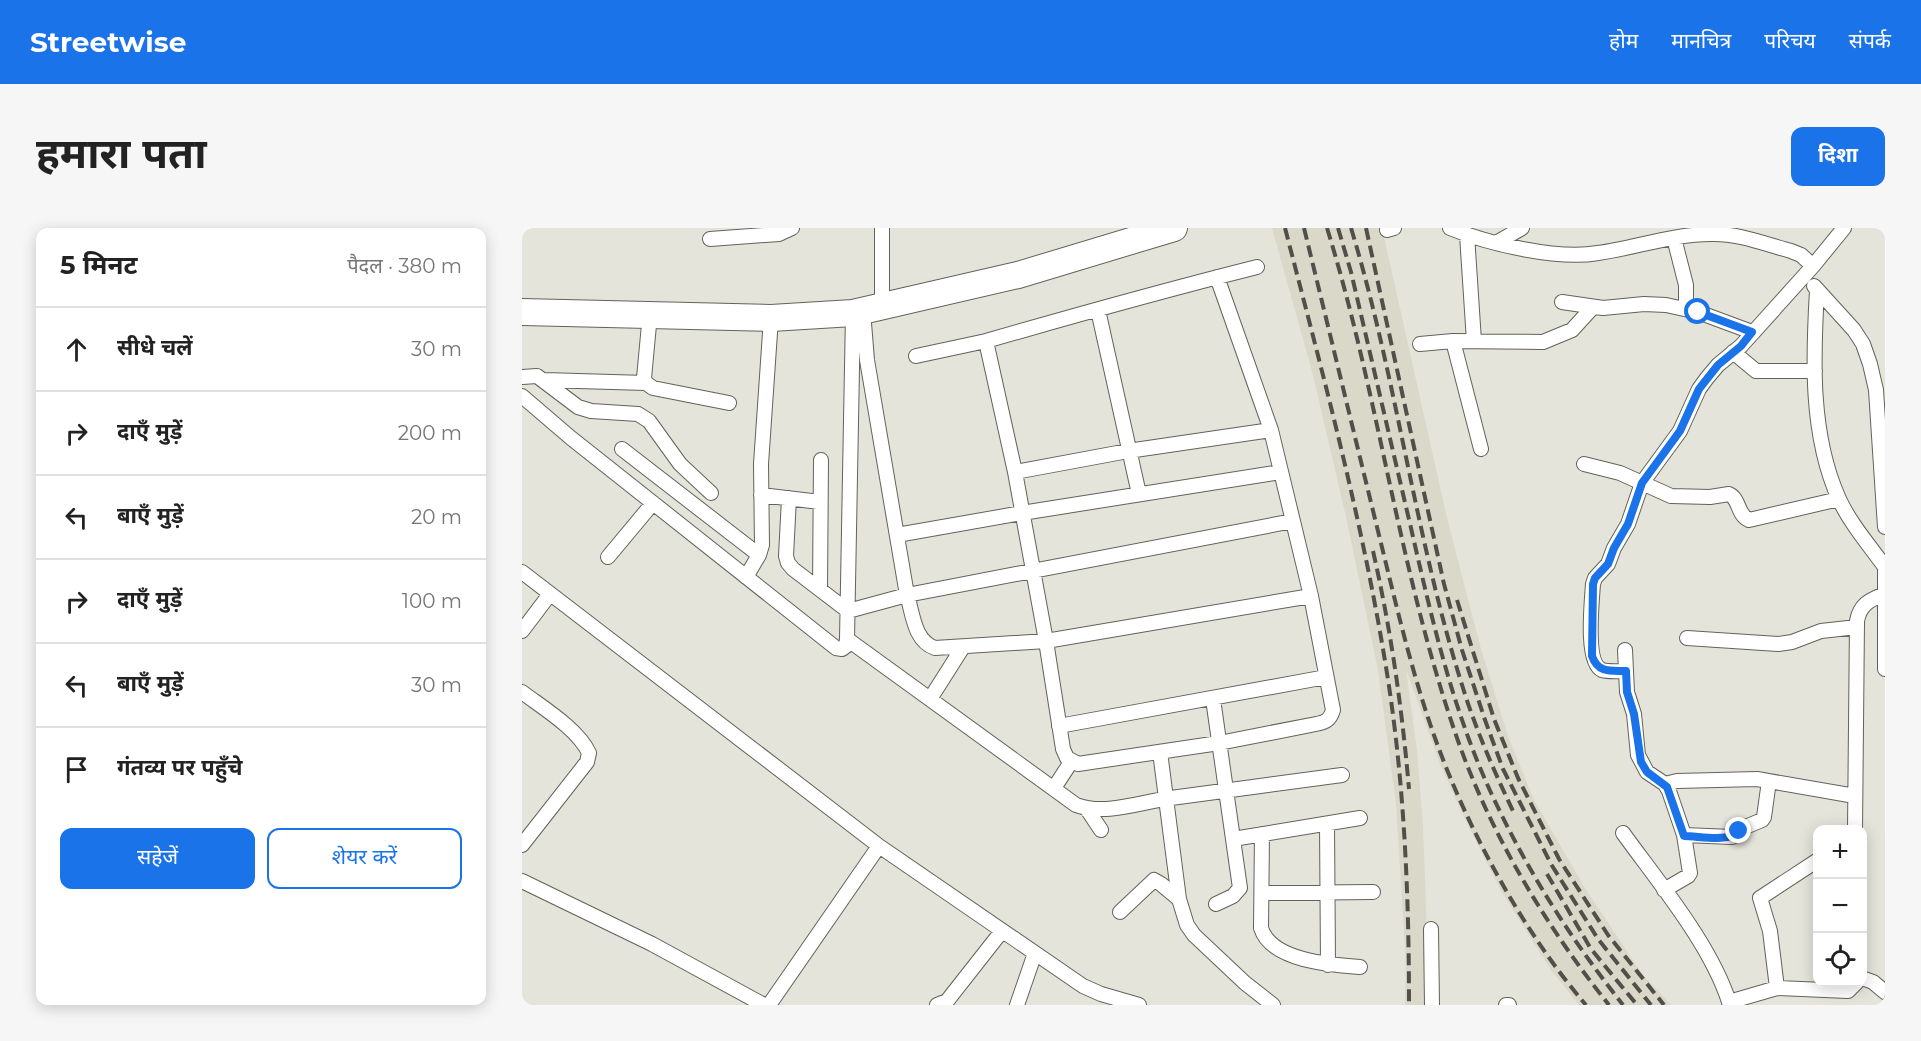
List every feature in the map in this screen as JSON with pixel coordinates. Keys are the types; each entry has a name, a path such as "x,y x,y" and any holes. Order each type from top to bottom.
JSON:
{"highway":[{"path":"522,312 771,318 866,310 1018,275 1174,228"}],"street":[{"path":"710,239 779,234 792,228"},
{"path":"522,396 571,438 746,577 836,648 842,649 846,646 847,639 866,310 882,228"},
{"path":"1450,228 1496,243 1573,255 1598,254 1696,234 1756,235 1801,255 1817,290 1854,330 1863,344 1870,364 1876,390 1885,527"},
{"path":"1496,243 1522,228"},
{"path":"1626,671 1603,670 1594,663 1591,620 1595,578 1608,564 1628,524 1642,483 1680,431 1699,389 1718,365 1809,271 1844,228"},
{"path":"1467,235 1473,341"},
{"path":"1674,238 1686,285 1686,308"},
{"path":"916,356 986,340 1257,267"},
{"path":"986,340 1015,472 1063,749 1067,758 1078,764 1219,743 1325,722 1330,718 1333,710 1311,596 1271,430 1217,277"},
{"path":"1817,290 1814,341 1816,399 1822,444 1839,499 1852,522 1885,565 1885,669"},
{"path":"1562,302 1603,308 1656,304 1686,308 1752,332"},
{"path":"1420,344 1453,341 1543,342 1572,330 1593,307"},
{"path":"866,310 867,360 907,595 920,640 926,646 963,647 1046,641 1311,596"},
{"path":"1098,310 1139,494"},
{"path":"646,383 644,378 650,315"},
{"path":"746,577 759,555 762,539 761,464 771,318"},
{"path":"1453,341 1481,448"},
{"path":"1733,352 1756,371 1815,371"},
{"path":"522,377 537,376 578,407 591,411 638,414 644,417 650,421 680,464 711,493"},
{"path":"544,380 646,383 653,388 729,403"},
{"path":"1015,472 1128,451 1271,430"},
{"path":"622,449 759,555"},
{"path":"820,460 820,589"},
{"path":"1584,464 1620,472 1662,493 1679,497 1710,497 1729,494 1735,499 1742,515 1749,520 1839,499"},
{"path":"897,535 1281,472"},
{"path":"761,495 820,502"},
{"path":"789,498 786,556 788,562 793,569 848,611"},
{"path":"608,557 653,503"},
{"path":"848,611 907,595 1293,521"},
{"path":"522,572 879,846 1083,986 1139,1005"},
{"path":"522,631 550,594"},
{"path":"1855,825 1857,627 1859,612 1863,605 1884,594"},
{"path":"1687,638 1778,644 1792,642 1821,631 1857,627"},
{"path":"847,639 1076,805 1087,809 1103,810 1342,775"},
{"path":"930,699 963,647"},
{"path":"1625,651 1627,692 1634,714 1641,762 1647,772 1665,784 1684,836 1690,873 1685,879 1664,890"},
{"path":"1059,726 1326,677"},
{"path":"522,692 576,735 585,744 589,753 587,762 522,845"},
{"path":"1213,699 1240,888 1233,896 1216,904"},
{"path":"1160,752 1179,899 1187,925 1256,1000 1273,1005"},
{"path":"1054,788 1071,762"},
{"path":"1665,784 1677,781 1769,781 1855,796"},
{"path":"1684,836 1732,837 1743,828 1762,820 1769,781"},
{"path":"1087,809 1101,830"},
{"path":"1233,839 1360,818"},
{"path":"1327,824 1328,965"},
{"path":"1623,833 1692,930 1724,987 1730,1004 1777,988 1848,991 1852,987"},
{"path":"1262,834 1261,928 1267,941 1277,949 1328,965 1360,967"},
{"path":"769,1005 879,846"},
{"path":"1777,988 1770,931 1760,898 1813,863"},
{"path":"1120,912 1154,880 1179,899"},
{"path":"522,882 652,944 764,1005"},
{"path":"1262,893 1373,892"},
{"path":"1431,928 1436,1003"},
{"path":"937,1005 947,1001 1002,931"},
{"path":"1017,1005 1035,953"},
{"path":"1867,980 1885,992"}],"shaded area":[{"path":"1272,228 1382,228 1447,518 1481,649 1508,736 1534,800 1585,888 1642,974 1671,1005 1579,1005 1551,970 1501,891 1462,813 1440,764 1406,669 1417,750 1423,827 1429,1005 1405,1005 1406,963 1396,804 1378,670 1313,375"}],"railway":[{"path":"1285,228 1353,498 1385,661 1401,789 1408,919 1409,1005"},
{"path":"1304,228 1403,631 1435,738 1463,807 1499,878 1540,945 1586,1005"},
{"path":"1327,228 1361,355 1420,612 1457,738 1486,809 1522,878 1563,943 1609,1005"},
{"path":"1338,228 1351,272 1436,631 1466,732 1493,797 1521,853 1552,905 1623,1005"},
{"path":"1351,228 1381,342 1446,631 1474,719 1513,811"},
{"path":"1366,228 1444,584 1462,650 1485,720 1503,769 1551,864 1598,939 1651,1005"},
{"path":"1373,551 1395,669 1409,789"},
{"path":"1457,600 1494,719 1518,778 1559,859 1608,935 1664,1005"},
{"path":"1547,874 1591,949 1637,1005"}],"route":[{"path":"1698,312 1752,332 1741,346 1718,365 1699,389 1680,431 1642,483 1632,516 1608,564 1595,578 1591,620 1592,656 1594,663 1603,670 1626,671 1627,692 1634,714 1638,755 1647,772 1667,787 1684,836 1732,837 1739,831"}]}
